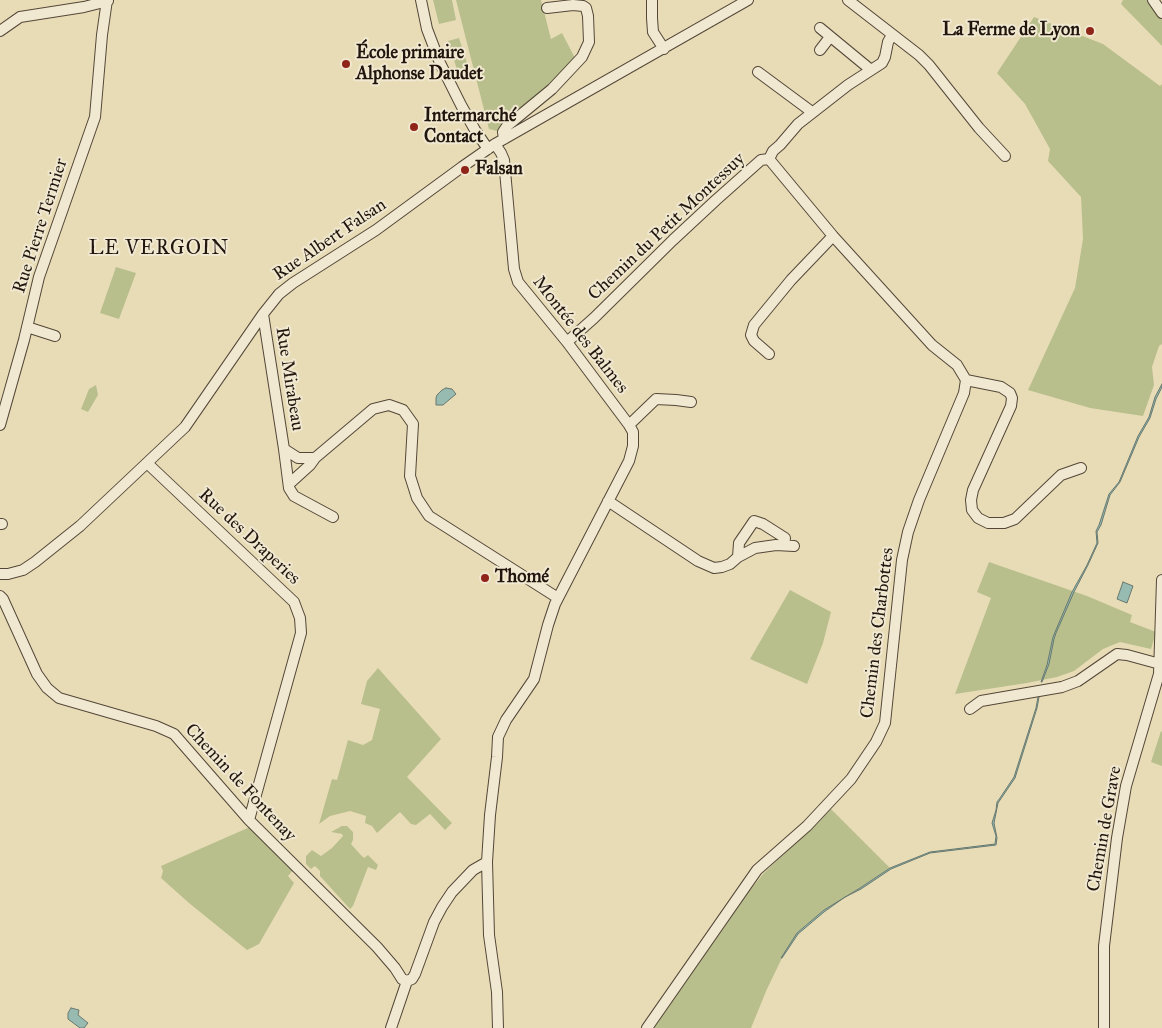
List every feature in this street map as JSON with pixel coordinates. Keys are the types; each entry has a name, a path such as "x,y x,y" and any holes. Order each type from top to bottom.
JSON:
{"street":[{"name":"Montée des Balmes","path":"421,0 427,29 440,63 466,114 483,142 496,144 504,160 514,269 518,282 567,342 629,424 633,432 634,446 629,460 558,598 548,625 534,679 506,720 498,737 487,862 489,935 498,992 498,1028"},
{"path":"653,0 653,32 664,49"},
{"name":"Rue Albert Falsan","path":"0,574 23,570 35,562 80,526 185,427 263,314 279,294 293,283 376,230 496,144 748,0"},
{"path":"848,0 919,55 979,128 1005,156"},
{"path":"1153,0 1162,13"},
{"path":"0,31 20,17 84,7 103,1"},
{"name":"Rue Pierre Termier","path":"0,425 39,277 96,116 103,1"},
{"path":"496,144 507,126 552,89 582,57 589,42 588,16 584,3 547,8"},
{"path":"820,28 871,70"},
{"path":"892,35 882,63 812,112 772,151 769,159 834,236 932,345 957,365 966,380 1001,387 1010,393 1012,398 1011,406 973,490 972,510 978,518 988,523 1004,523 1015,519 1061,475 1081,468"},
{"path":"820,50 830,37"},
{"path":"758,72 812,112"},
{"name":"Chemin du Petit Montessuy","path":"567,342 721,196 761,160 769,159"},
{"path":"769,354 751,335 754,324 834,236"},
{"name":"Rue Mirabeau","path":"263,314 289,484"},
{"path":"27,327 55,337"},
{"name":"Chemin des Charbottes","path":"647,1028 757,870 807,826 852,779 876,742 885,723 902,560 908,532 918,500 964,393 966,380"},
{"path":"629,424 656,399 691,402"},
{"path":"333,517 294,496 289,488 289,484 315,458 373,409 389,405 403,410 413,424 410,476 417,498 429,516 558,598"},
{"name":"Rue Mirabeau","path":"284,449 298,458 315,458"},
{"name":"Rue des Draperies","path":"147,463 294,602 300,618 301,632 249,820"},
{"path":"608,501 698,561 714,568 730,564 738,556 755,548 776,545 789,546 784,538 763,524 754,521 739,543 738,556"},
{"name":"Chemin de Grave","path":"1104,1028 1104,946 1117,838 1126,786 1159,674 1162,580"},
{"name":"Chemin de Fontenay","path":"0,596 37,674 46,688 59,698 156,726 174,734 249,820 377,947 402,979 407,981"},
{"path":"970,709 981,701 1062,687 1078,681 1117,654 1127,654 1160,664"},
{"path":"391,1028 407,981 412,979 415,974 434,922 442,906 452,892 473,870 487,862"}],"green space":[{"path":"433,0 452,0 456,20 439,24"},
{"path":"456,0 541,0 551,39 562,33 575,58 539,97 497,131 489,129"},
{"path":"1123,0 1148,0 1162,19 1162,46 1121,4"},
{"path":"1034,17 1103,44 1160,86 1162,84 1162,344 1159,346 1152,367 1154,385 1143,416 1090,408 1028,390 1075,288 1083,239 1081,197 1048,161 1050,149 1025,104 997,73"},
{"path":"459,38 470,72 459,76 448,41"},
{"path":"116,267 136,273 119,319 100,313"},
{"path":"96,385 98,395 88,412 81,409 89,389"},
{"path":"989,562 1087,596 1132,615 1130,622 1156,632 1151,649 1120,642 1103,649 1074,671 1057,677 955,694 991,598 977,592"},
{"path":"790,590 831,612 823,643 807,684 750,659"},
{"path":"378,668 441,739 407,777 452,823 445,830 430,814 416,825 411,824 400,812 377,833 372,826 365,823 366,816 350,811 330,816 319,824 332,779 337,780 348,740 363,745 372,740 380,709 361,704 367,681"},
{"path":"1162,732 1162,766 1151,762"},
{"path":"831,809 890,868 824,910 797,933 782,958 751,1028 650,1028 764,873"},
{"path":"342,826 347,826 353,832 351,844 359,853 364,858 368,855 378,865 376,870 368,867 353,906 350,909 320,876 320,871 315,866 311,869 306,864 306,856 312,850 321,856 332,848 343,836 342,834 331,832"},
{"path":"250,827 294,869 288,876 294,883 259,944 247,950 161,878 163,871 161,866"}],"water":[{"path":"1162,384 1150,418 1139,437 1120,482 1110,495 1097,532 1098,543 1056,633 1049,664 1041,682 1053,637 1072,592 1097,543 1096,531 1109,494 1119,482"},
{"path":"446,388 452,389 456,394 443,405 436,405 437,395"},
{"path":"1123,582 1133,586 1127,603 1117,599"},
{"path":"1041,686 1037,708 1015,778 998,803 994,823 997,838 996,845 930,853 891,869 861,889 846,896 890,868 930,852 995,844 996,836 992,823 997,802 1014,777"},
{"path":"843,898 798,934 781,958 797,933 824,910"},
{"path":"71,1008 79,1010 78,1015 88,1023 84,1028 80,1028 68,1019 68,1013"}],"place":[{"name":"La Ferme de Lyon","path":"1090,31"},
{"name":"École primaire Alphonse Daudet","path":"346,64"},
{"name":"Intermarché Contact","path":"414,127"},
{"name":"Falsan","path":"465,170"},
{"name":"Thomé","path":"485,578"}],"district":[{"name":"LE VERGOIN","path":"159,249"}]}
